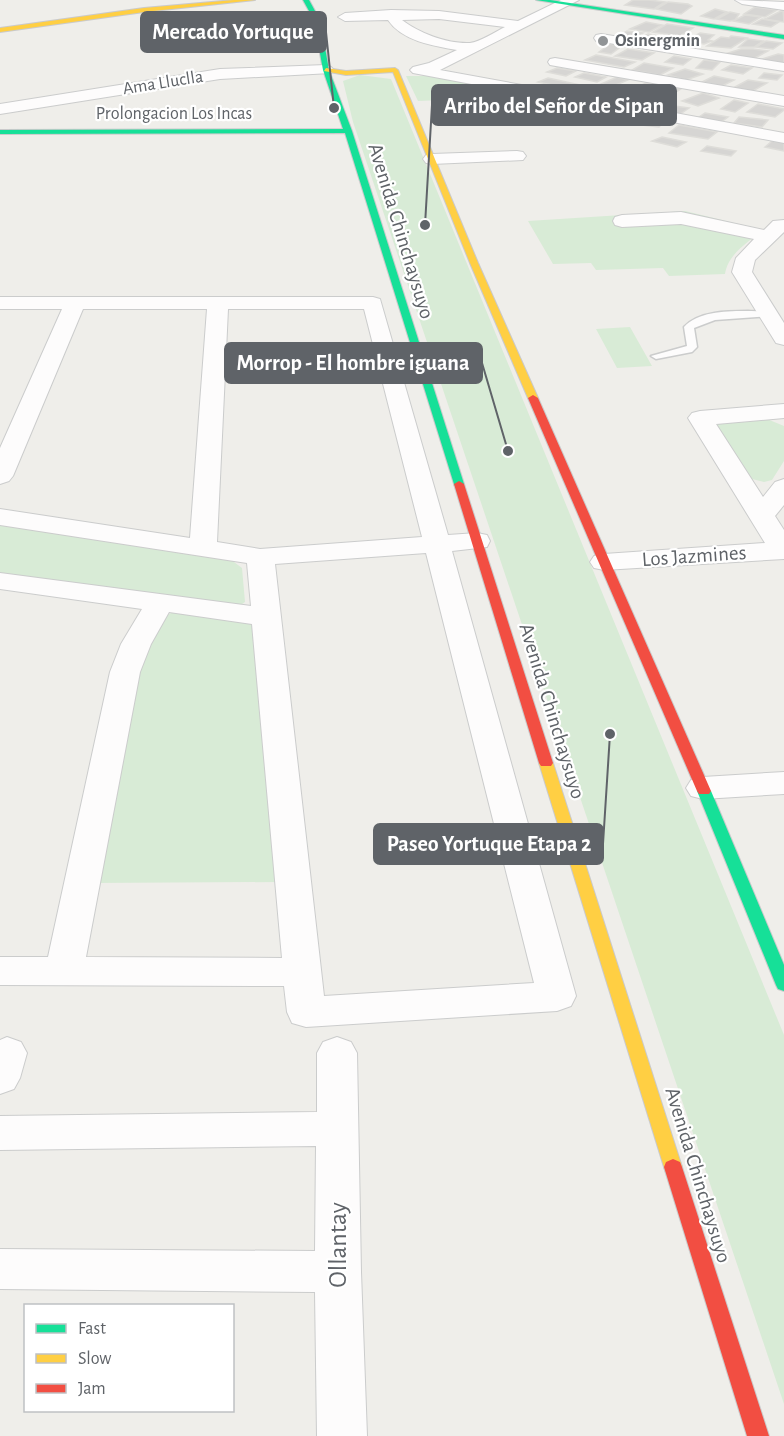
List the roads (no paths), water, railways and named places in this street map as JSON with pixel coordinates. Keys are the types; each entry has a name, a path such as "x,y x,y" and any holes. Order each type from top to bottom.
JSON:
{"street":[{"path":"0,24 190,0"},
{"path":"0,30 144,10 252,0"},
{"name":"Avenida Chinchaysuyo","path":"306,0 317,20 326,70 477,541 758,1436"},
{"path":"539,0 784,32"},
{"path":"742,0 784,6"},
{"path":"425,71 568,2 784,37"},
{"path":"345,17 392,14 457,16 521,25"},
{"path":"392,14 397,25 415,34 474,48"},
{"path":"644,16 596,40 784,67"},
{"path":"573,52 550,64 784,101"},
{"path":"326,70 346,73 425,71 784,138"},
{"name":"Ama Lluclla","path":"0,109 220,74 326,70"},
{"path":"395,70 474,263 604,562 703,788 774,937 784,985"},
{"path":"507,88 526,78"},
{"name":"Prolongacion Los Incas","path":"0,124 346,128"},
{"name":"Prolongacion Los Incas","path":"0,132 346,128"},
{"path":"432,159 517,156"},
{"path":"622,221 681,218 767,236"},
{"path":"784,222 746,258 742,272 784,337"},
{"path":"0,303 71,311"},
{"path":"0,318 71,311 217,311 373,303 557,996 306,1012 260,557"},
{"path":"0,476 71,311"},
{"path":"203,548 217,311"},
{"path":"784,411 700,418 771,524 784,550"},
{"path":"771,524 784,487"},
{"path":"0,517 260,557 477,541"},
{"name":"Los Jazmines","path":"604,562 784,550"},
{"path":"0,581 266,617"},
{"path":"64,971 125,672 136,644 160,603"},
{"path":"703,788 784,783"},
{"path":"0,971 303,972"},
{"name":"Ollantay","path":"337,1053 338,1272 342,1436"},
{"path":"0,1133 338,1129"},
{"path":"0,1269 338,1272"}],"lane":[{"path":"656,356 688,350 692,347 689,327 694,322 715,317 767,314"}],"place":[{"name":"Osinergmin","path":"603,41"},
{"name":"Mercado Yortuque","path":"334,108"},
{"name":"Arribo del Señor de Sipan","path":"425,225"},
{"name":"Morrop - El hombre iguana","path":"508,451"},
{"name":"Paseo Yortuque Etapa 2","path":"610,734"}]}
